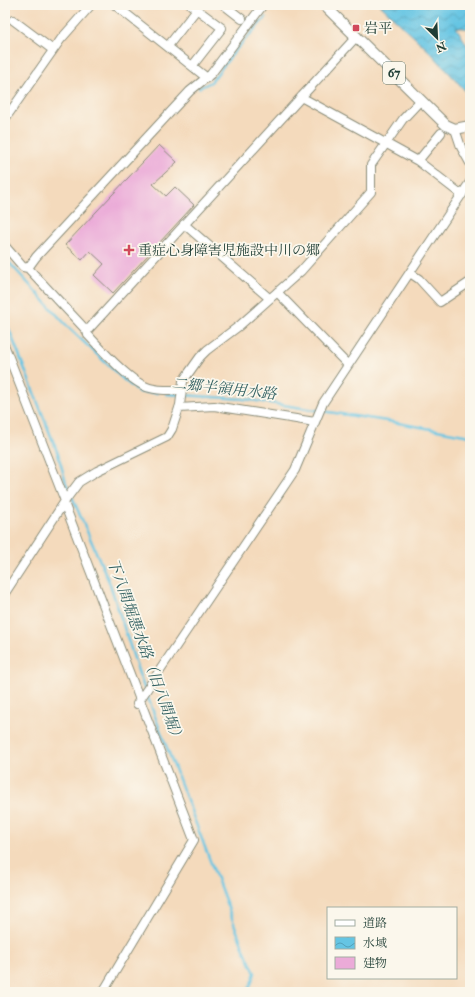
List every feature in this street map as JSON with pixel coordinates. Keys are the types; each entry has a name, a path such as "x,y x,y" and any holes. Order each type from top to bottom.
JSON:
{"main road":[{"name":"67","path":"324,5 446,125 455,129"},
{"path":"455,129 469,126"}],"street":[{"path":"5,119 72,24 89,5"},
{"path":"115,5 193,65 207,78"},
{"path":"224,5 242,19"},
{"path":"28,268 36,257 190,90 207,78 264,5"},
{"path":"168,46 194,7 222,28 193,65"},
{"path":"13,20 53,50"},
{"path":"86,331 357,36"},
{"path":"301,97 386,142 418,161 462,195"},
{"path":"5,593 75,486 96,470 167,436 171,432 179,406 183,381 207,350 239,326 301,271 371,192 371,165 386,142 421,100"},
{"path":"455,129 461,147 470,163"},
{"path":"418,161 441,133"},
{"path":"138,700 295,470 323,403 470,182"},
{"path":"184,224 218,255 270,298"},
{"path":"5,246 23,267 28,268 88,335 116,363 145,387 163,390 181,390"},
{"path":"410,273 418,279 440,302 470,282"},
{"path":"277,292 348,365"},
{"path":"5,347 65,501 138,700 194,840 103,992"},
{"path":"179,406 214,406 315,422"}],"water":[{"path":"380,5 470,5 470,29 456,27 470,50 470,96 431,53"}],"building":[{"path":"159,145 177,162 153,184 166,196 175,187 194,205 113,293 94,275 104,264 90,251 82,260 65,245"}],"waterway":[{"path":"199,88 211,82 234,52 266,17"},
{"name":"二郷半領用水路","path":"5,258 69,328 123,379 139,392 157,393"},
{"name":"下八間堀悪水路（旧八間堀）","path":"5,319 58,454 66,483 110,584 140,677 243,947 255,973 248,992"},
{"name":"二郷半領用水路","path":"166,394 244,399 387,421 470,436"}],"place":[{"name":"岩平","path":"356,28"},
{"name":"重症心身障害児施設中川の郷","path":"129,250"}]}
